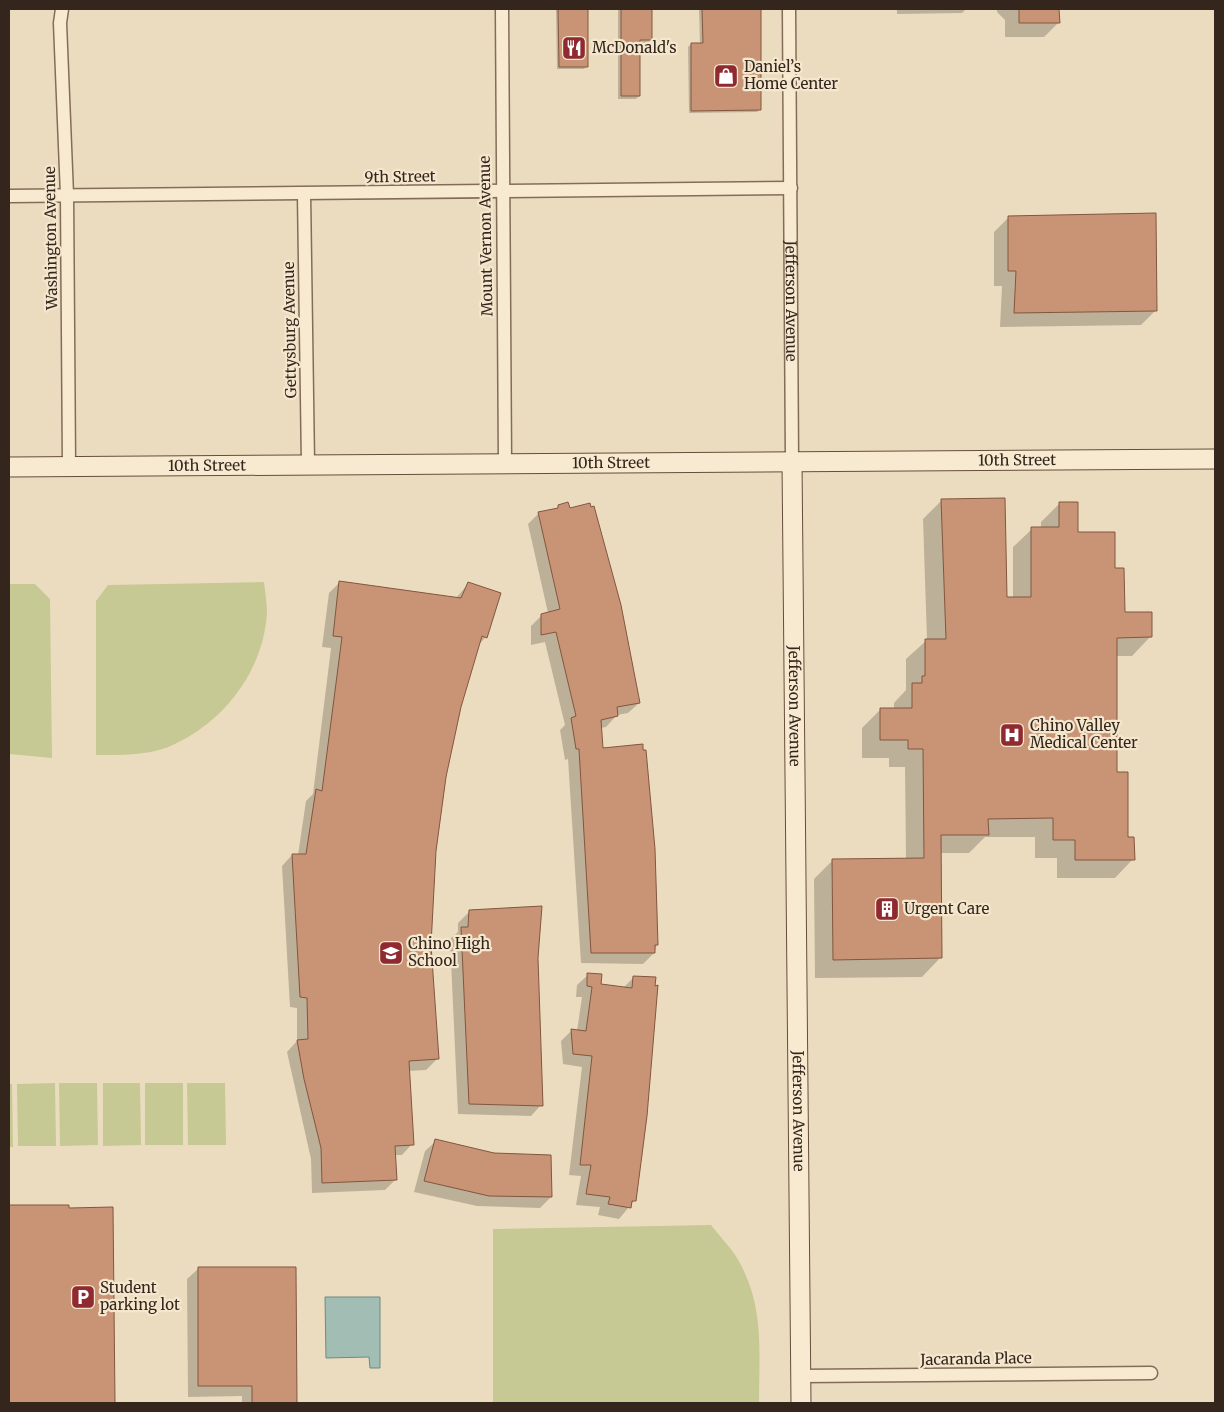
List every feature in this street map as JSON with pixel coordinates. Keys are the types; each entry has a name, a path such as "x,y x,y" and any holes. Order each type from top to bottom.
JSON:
{"street":[{"name":"Washington Avenue","path":"62,9 60,23 67,195 69,466"},
{"name":"Mount Vernon Avenue","path":"502,9 505,463"},
{"name":"Jefferson Avenue","path":"789,9 801,1403"},
{"name":"9th Street","path":"9,196 791,188"},
{"name":"Gettysburg Avenue","path":"304,194 308,464"},
{"name":"10th Street","path":"9,467 1215,459"},
{"name":"Jacaranda Place","path":"800,1376 1151,1373"}],"green space":[{"path":"264,582 267,612 259,653 239,690 226,707 193,734 166,748 136,754 96,755 96,601 108,585"},
{"path":"9,584 35,584 50,599 52,758 9,754"},
{"path":"55,1083 56,1146 18,1146 17,1084"},
{"path":"59,1083 97,1083 98,1145 60,1146"},
{"path":"103,1083 140,1083 141,1145 103,1146"},
{"path":"145,1083 183,1083 183,1145 145,1145"},
{"path":"187,1083 225,1083 226,1145 188,1145"},
{"path":"9,1084 12,1084 13,1147 9,1147"},
{"path":"711,1225 737,1258 752,1293 758,1329 759,1403 493,1403 493,1229"}],"water":[{"path":"325,1297 380,1297 380,1368 370,1368 369,1357 326,1358"}],"building":[{"path":"558,9 588,9 588,67 559,67"},
{"path":"621,9 652,9 652,40 640,40 640,96 621,96"},
{"name":"Daniel’s Home Center","path":"702,9 761,9 761,110 691,111 691,43 703,43"},
{"path":"1019,9 1059,9 1060,23 1019,23"},
{"path":"1156,213 1157,311 1014,313 1016,271 1008,271 1008,216"},
{"path":"1005,498 1007,597 1031,597 1031,527 1059,527 1059,502 1078,502 1078,532 1115,532 1115,568 1124,568 1125,612 1152,612 1152,637 1117,638 1117,772 1128,772 1128,837 1134,837 1135,860 1075,860 1075,840 1053,840 1053,818 988,819 989,835 941,835 942,958 833,960 832,859 924,858 923,749 908,749 908,740 880,740 880,708 912,708 912,683 922,683 922,676 925,676 925,639 946,639 941,499"},
{"path":"568,502 570,508 590,503 591,507 594,506 621,605 640,703 617,707 618,716 601,720 603,748 643,744 643,750 646,750 655,849 658,945 655,945 655,953 591,953 579,749 576,749 571,718 576,716 556,632 541,635 541,614 560,609 538,512 558,508 558,505"},
{"path":"339,581 461,598 468,582 501,593 487,638 482,636 461,707 446,777 436,851 431,945 439,1059 409,1061 414,1145 395,1146 397,1180 322,1183 321,1148 304,1079 297,1040 308,1039 307,998 300,997 292,854 306,854 316,789 322,791 342,637 333,636"},
{"path":"542,906 538,958 543,1106 469,1104 461,927 468,927 469,910"},
{"path":"587,973 602,974 601,984 632,988 633,976 656,977 655,986 658,985 647,1116 636,1201 632,1201 631,1208 608,1204 610,1197 586,1194 591,1165 580,1165 592,1056 573,1054 571,1029 586,1031 592,987 587,986"},
{"path":"435,1139 494,1153 551,1155 552,1197 489,1196 424,1181"},
{"name":"Student parking lot","path":"9,1205 69,1205 69,1208 113,1207 115,1403 9,1403"},
{"path":"198,1267 296,1267 297,1403 252,1403 252,1386 198,1386"}],"place":[{"name":"McDonald's","path":"574,48"},
{"name":"Daniel’s Home Center","path":"726,76"},
{"name":"Chino Valley Medical Center","path":"1012,735"},
{"name":"Urgent Care","path":"887,909"},
{"name":"Chino High School","path":"391,953"},
{"name":"Student parking lot","path":"83,1297"}]}
